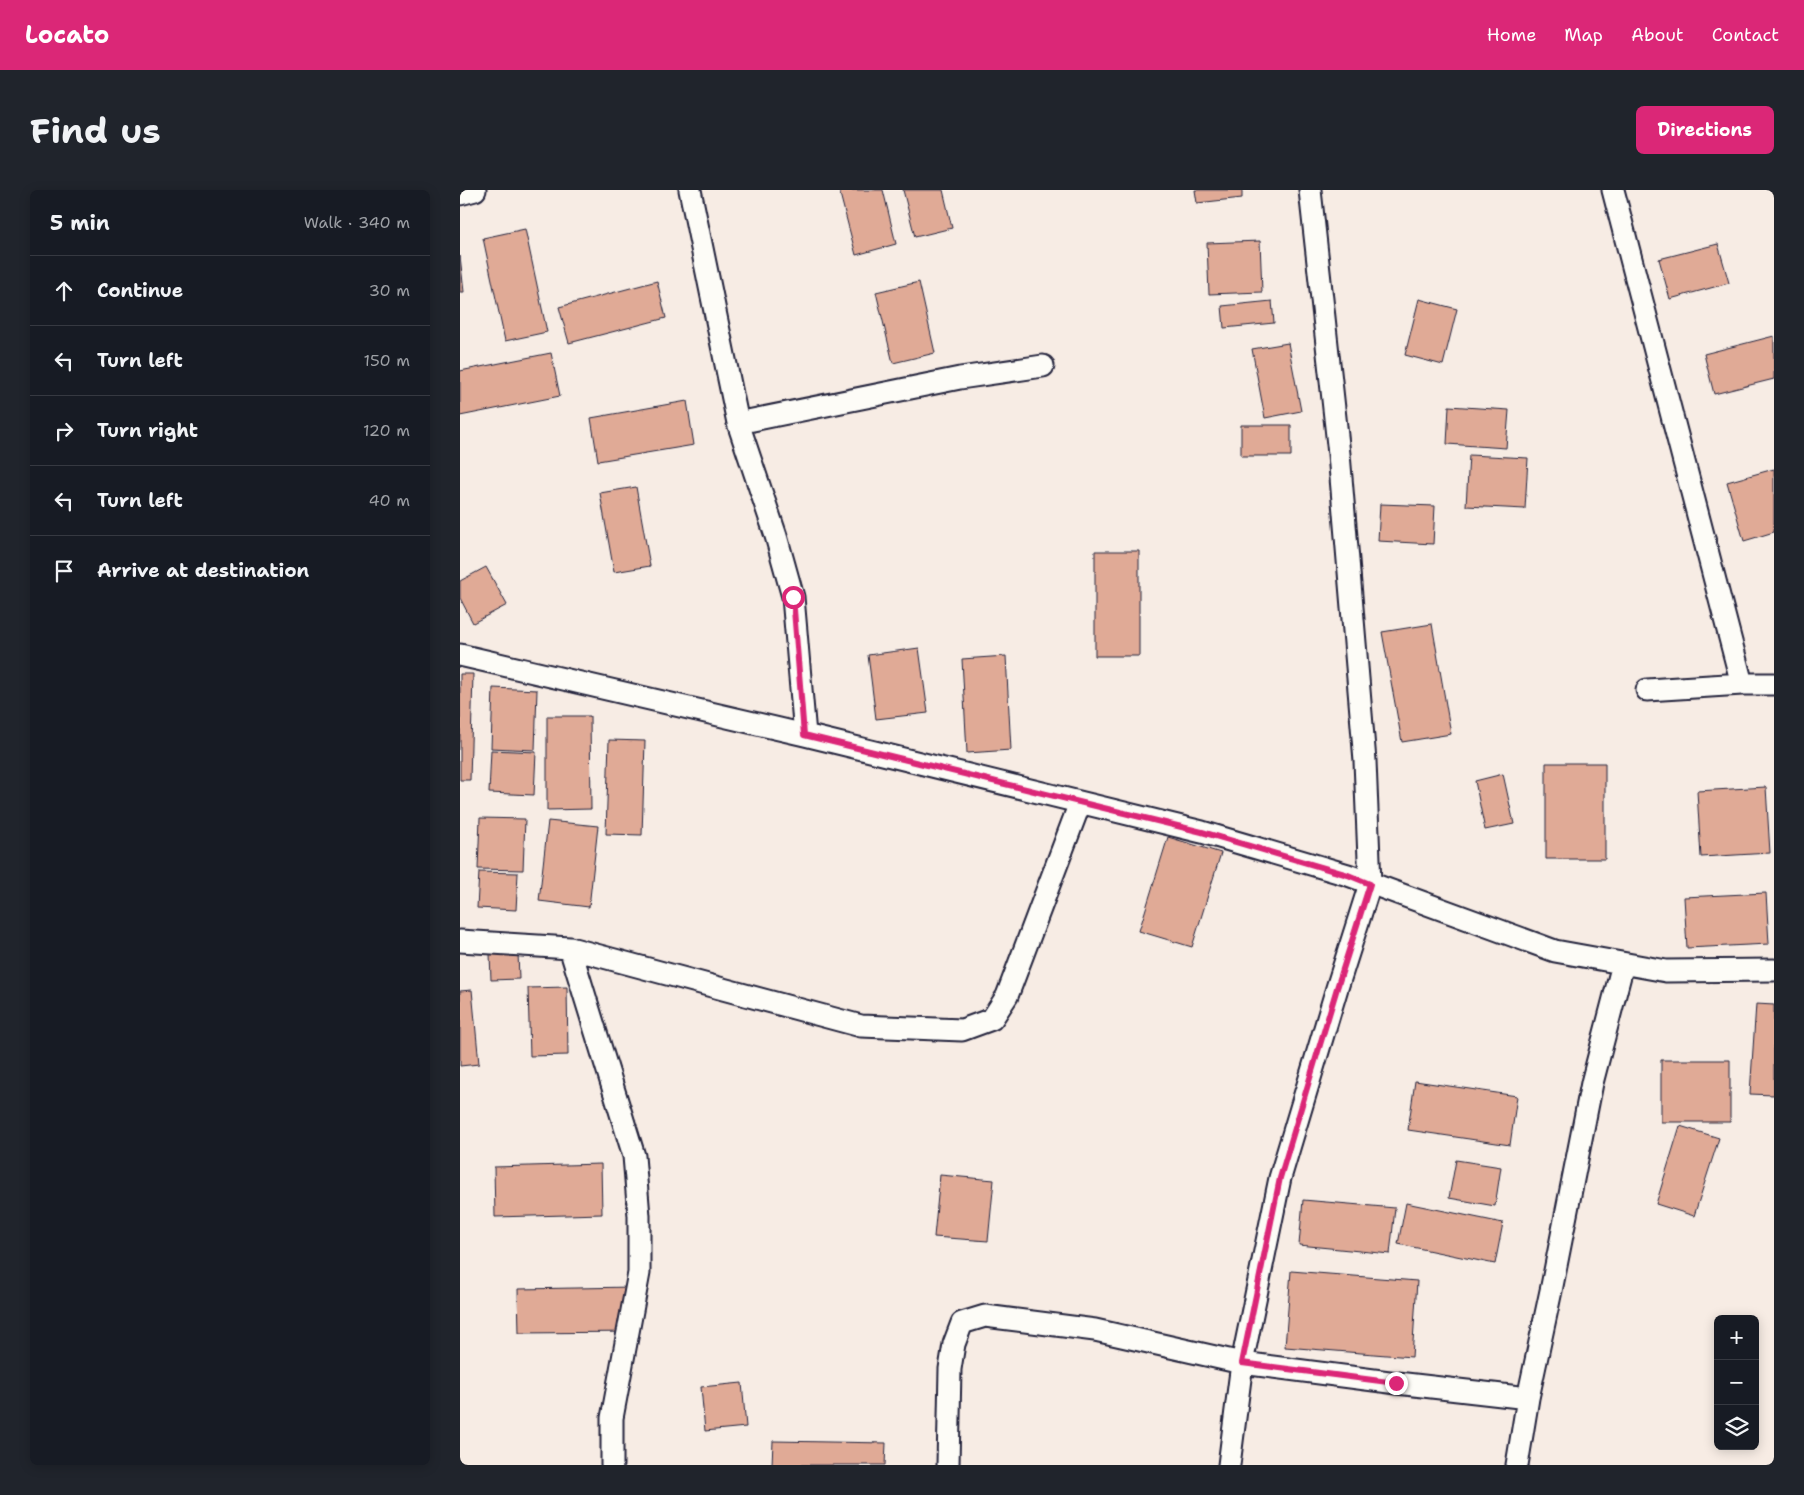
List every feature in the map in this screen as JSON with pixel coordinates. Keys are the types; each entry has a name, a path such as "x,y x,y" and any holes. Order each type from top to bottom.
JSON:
{"street":[{"path":"460,194 475,190"},
{"path":"690,190 738,423 776,536 793,597 804,735"},
{"path":"1229,1465 1242,1363 1280,1178 1370,884 1365,761 1340,464 1310,190"},
{"path":"1613,190 1742,684"},
{"path":"738,423 960,378 1043,366"},
{"path":"460,655 804,735 1202,832 1348,875 1555,951 1666,971 1774,970"},
{"path":"1647,690 1742,684 1774,684"},
{"path":"460,941 570,948 861,1026 962,1030 992,1019 1007,996 1080,803"},
{"path":"570,948 634,1156 639,1216 639,1273 612,1418 612,1465"},
{"path":"1516,1465 1592,1083 1622,964"},
{"path":"948,1465 950,1369 954,1344 962,1323 985,1316 1094,1330 1242,1363 1528,1398"}],"building":[{"path":"839,190 883,190 896,244 856,255"},
{"path":"903,190 943,190 952,228 915,237"},
{"path":"1195,190 1242,190 1242,198 1197,203"},
{"path":"525,229 547,332 505,341 483,238"},
{"path":"1260,241 1262,292 1209,294 1207,243"},
{"path":"1718,244 1729,283 1670,299 1659,259"},
{"path":"460,256 464,292 460,292"},
{"path":"657,281 666,318 569,343 559,307"},
{"path":"919,282 935,353 893,363 876,292"},
{"path":"1419,299 1457,309 1443,365 1405,355"},
{"path":"1272,301 1274,323 1224,328 1222,306"},
{"path":"1774,336 1774,379 1714,394 1704,354"},
{"path":"1288,343 1301,411 1265,418 1252,349"},
{"path":"551,353 560,396 460,416 460,371"},
{"path":"687,401 694,445 598,461 591,418"},
{"path":"1449,406 1509,410 1506,448 1447,444"},
{"path":"1241,425 1291,425 1291,456 1241,456"},
{"path":"1469,455 1528,458 1525,509 1466,506"},
{"path":"1774,469 1774,532 1744,541 1727,482"},
{"path":"636,487 650,566 614,572 600,493"},
{"path":"1380,504 1435,506 1433,544 1378,541"},
{"path":"1095,551 1139,551 1139,656 1095,656"},
{"path":"486,567 507,605 473,623 460,598 460,581"},
{"path":"1432,624 1451,734 1402,742 1382,632"},
{"path":"919,648 928,713 876,719 868,655"},
{"path":"1006,656 1011,750 967,753 962,659"},
{"path":"460,674 473,674 470,780 460,780"},
{"path":"493,688 537,690 535,750 491,748"},
{"path":"547,716 590,716 591,809 547,810"},
{"path":"609,740 645,741 642,835 606,834"},
{"path":"491,750 536,752 534,795 489,793"},
{"path":"1546,763 1605,763 1605,859 1546,859"},
{"path":"1503,774 1514,824 1485,830 1475,781"},
{"path":"1766,787 1770,853 1701,857 1697,791"},
{"path":"480,818 525,819 523,870 478,869"},
{"path":"548,821 598,826 589,907 539,901"},
{"path":"1168,837 1221,853 1192,947 1139,931"},
{"path":"479,872 518,873 516,910 477,908"},
{"path":"1766,893 1769,944 1687,948 1684,897"},
{"path":"518,953 519,979 491,980 490,954"},
{"path":"567,987 568,1055 530,1056 528,988"},
{"path":"472,990 479,1064 460,1066 460,991"},
{"path":"1756,1004 1774,1005 1774,1095 1750,1094"},
{"path":"1661,1060 1730,1060 1730,1122 1661,1122"},
{"path":"1415,1081 1517,1096 1510,1145 1408,1130"},
{"path":"1680,1126 1719,1138 1694,1216 1656,1204"},
{"path":"1456,1160 1501,1167 1495,1206 1449,1198"},
{"path":"601,1164 602,1214 495,1217 494,1167"},
{"path":"940,1175 994,1180 988,1241 934,1237"},
{"path":"1303,1200 1395,1208 1390,1254 1299,1245"},
{"path":"1406,1203 1503,1223 1495,1264 1398,1244"},
{"path":"1291,1271 1417,1281 1412,1357 1285,1347"},
{"path":"634,1287 635,1332 519,1333 518,1289"},
{"path":"742,1383 746,1427 705,1431 701,1387"},
{"path":"773,1441 886,1443 885,1465 772,1465"}],"route":[{"path":"793,597 804,735 1202,832 1348,875 1370,884 1280,1178 1242,1363 1396,1383"}]}
